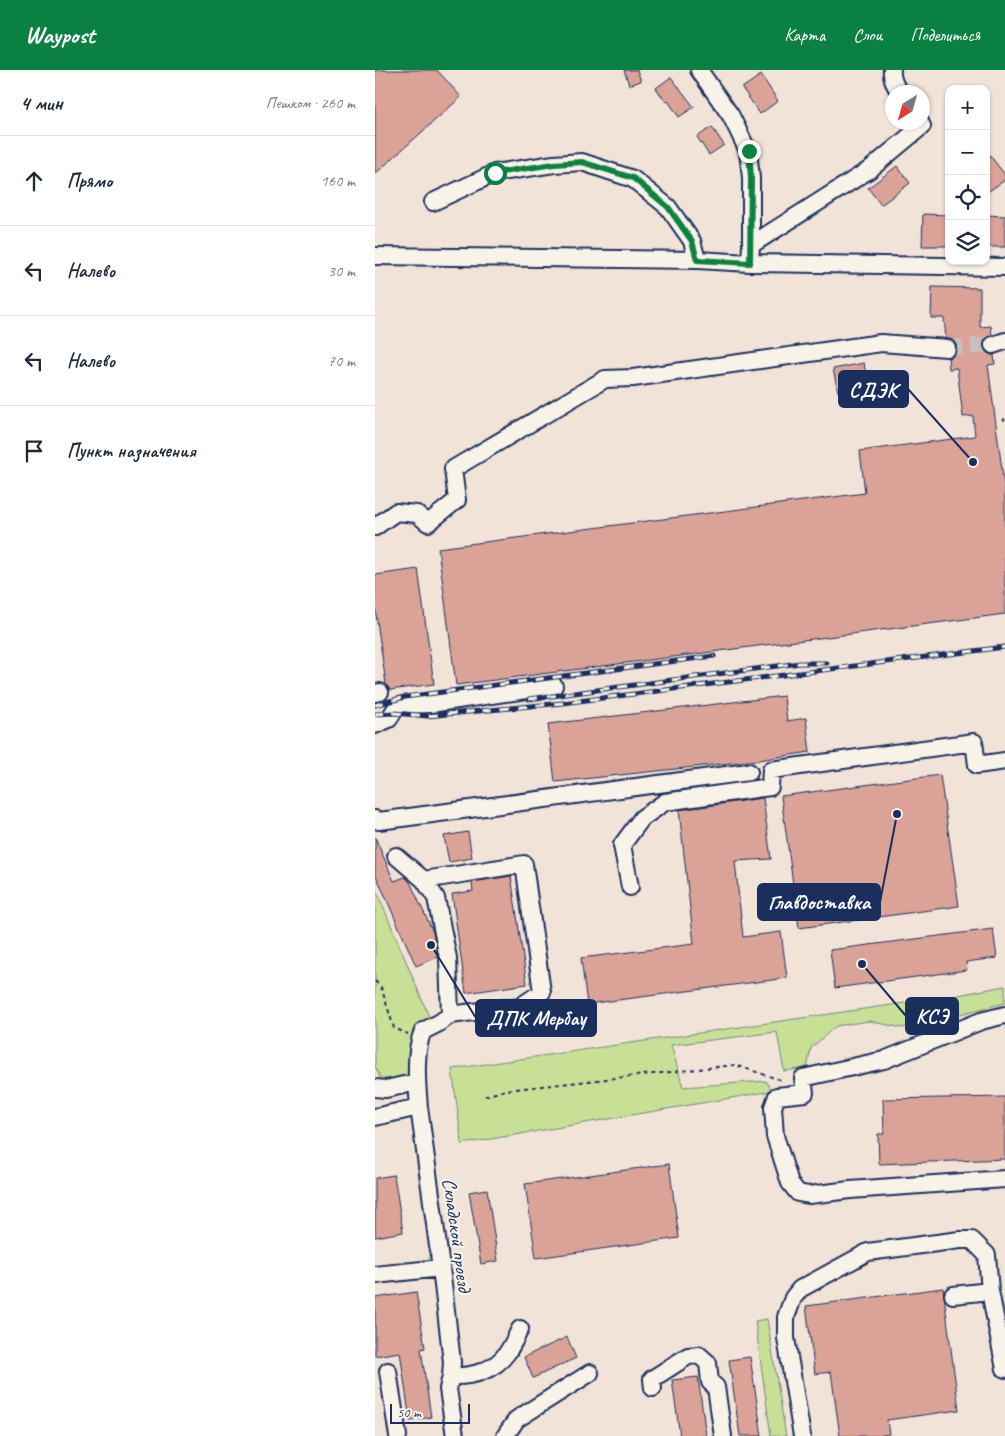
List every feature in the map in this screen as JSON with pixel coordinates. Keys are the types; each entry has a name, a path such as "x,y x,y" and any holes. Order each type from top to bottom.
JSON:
{"street":[{"path":"699,70 731,116 749,151 751,178 750,263"},
{"path":"892,70 891,73 895,85"},
{"path":"751,245 869,170 917,130"},
{"path":"433,202 495,173 554,164 582,162 633,178 668,207 692,241 697,260"},
{"path":"375,256 697,260 750,263 1005,267"},
{"path":"375,527 396,512 417,514 428,523 457,500 453,469 605,379 633,378 881,343 947,348"},
{"path":"375,725 389,719 396,708 403,705 430,704 554,686"},
{"path":"630,887 622,845 642,818 665,802 769,787 771,770 974,742 977,764 1005,761"},
{"path":"375,819 379,821 749,772"},
{"path":"396,856 424,880 435,898 449,958 450,1015"},
{"path":"420,1039 423,1031 450,1015 521,1006 543,992 524,864 424,880"},
{"path":"1005,1014 981,1021 884,1060 803,1078 805,1093 777,1096 773,1107 775,1136 790,1183 798,1193 809,1195 850,1190 1005,1179"},
{"name":"Складской проезд","path":"420,1039 417,1082 419,1108 452,1362 448,1389 455,1436"},
{"path":"375,1088 386,1089 417,1082"},
{"path":"375,1117 419,1108"},
{"path":"802,1436 786,1338 786,1316 793,1298 800,1289 868,1252 972,1240 987,1255 990,1291 1005,1369"},
{"path":"375,1275 441,1268"},
{"path":"953,1295 990,1291"},
{"path":"451,1376 464,1376 487,1370 506,1354 520,1329"},
{"path":"653,1388 652,1379 688,1356 699,1355 707,1363 711,1382 716,1386 723,1436"},
{"path":"388,1370 398,1436"},
{"path":"505,1436 517,1418 590,1373"}],"path":[{"path":"375,981 381,987 394,1028 420,1039"},
{"path":"485,1096 506,1090 735,1065 786,1082 803,1078"}],"green space":[{"path":"375,887 430,1019 411,1077 383,1084 375,1066"},
{"path":"1005,986 1005,1003 902,1028 869,1021 836,1026 811,1048 807,1068 784,1071 777,1032 671,1045 683,1087 766,1081 772,1091 462,1144 452,1069 953,996"},
{"path":"767,1319 786,1436 771,1436 755,1321"}],"building":[{"path":"375,70 437,70 461,97 375,174"},
{"path":"624,70 637,70 641,81 629,85"},
{"path":"761,75 778,101 760,114 742,88"},
{"path":"671,77 694,107 679,117 656,88"},
{"path":"712,127 724,145 709,155 697,137"},
{"path":"990,155 1005,175 1005,180 990,190"},
{"path":"897,166 910,183 881,205 868,188"},
{"path":"923,214 945,215 945,246 922,246"},
{"path":"990,215 1005,216 1005,247 990,247"},
{"path":"932,287 980,288 980,327 991,326 992,335 986,338 983,343 986,352 994,355 995,364 988,365 1005,492 1005,614 456,685 438,548 865,493 860,451 975,436 973,416 963,417 957,368 949,369 948,358 952,357 955,353 956,344 946,338 944,318 931,318"},
{"path":"864,363 868,386 838,392 833,369"},
{"path":"418,569 434,684 390,690 386,684 375,607 375,575"},
{"path":"784,696 787,721 806,718 810,752 759,760 555,782 548,724"},
{"path":"940,775 959,906 799,928 781,796"},
{"path":"763,798 771,859 735,861 743,937 781,932 787,978 587,1004 581,958 694,944 679,810"},
{"path":"468,832 472,858 449,862 444,836"},
{"path":"375,837 394,881 405,877 410,882 433,932 438,957 416,966 375,873"},
{"path":"511,876 527,984 466,993 452,894 473,891 472,882"},
{"path":"993,929 997,958 966,962 967,970 835,988 830,950"},
{"path":"1005,1097 1005,1159 879,1164 878,1134 884,1134 883,1099"},
{"path":"669,1164 679,1238 536,1258 525,1184"},
{"path":"394,1175 403,1232 375,1237 375,1178"},
{"path":"487,1189 498,1261 481,1264 469,1192"},
{"path":"943,1288 959,1410 887,1420 889,1434 877,1436 840,1436 831,1372 815,1374 806,1306"},
{"path":"416,1292 425,1348 421,1349 431,1417 410,1421 400,1352 375,1356 375,1298"},
{"path":"567,1337 576,1358 533,1378 524,1357"},
{"path":"750,1357 762,1436 740,1436 729,1360"},
{"path":"698,1377 706,1436 680,1436 672,1380"}],"tunnel":[{"path":"947,348 993,345"}],"railway":[{"path":"375,714 394,713 427,716 563,703 1005,647"},
{"path":"375,705 405,697 714,656"},
{"path":"529,699 800,663 827,663"}],"place":[{"name":"СДЭК","path":"973,462"},
{"name":"Главдоставка","path":"897,814"},
{"name":"ДПК Мербау","path":"431,945"},
{"name":"КСЭ","path":"862,964"}],"route":[{"path":"495,173 554,164 582,162 633,178 668,207 692,241 697,260 750,263 751,178 749,151"}]}
